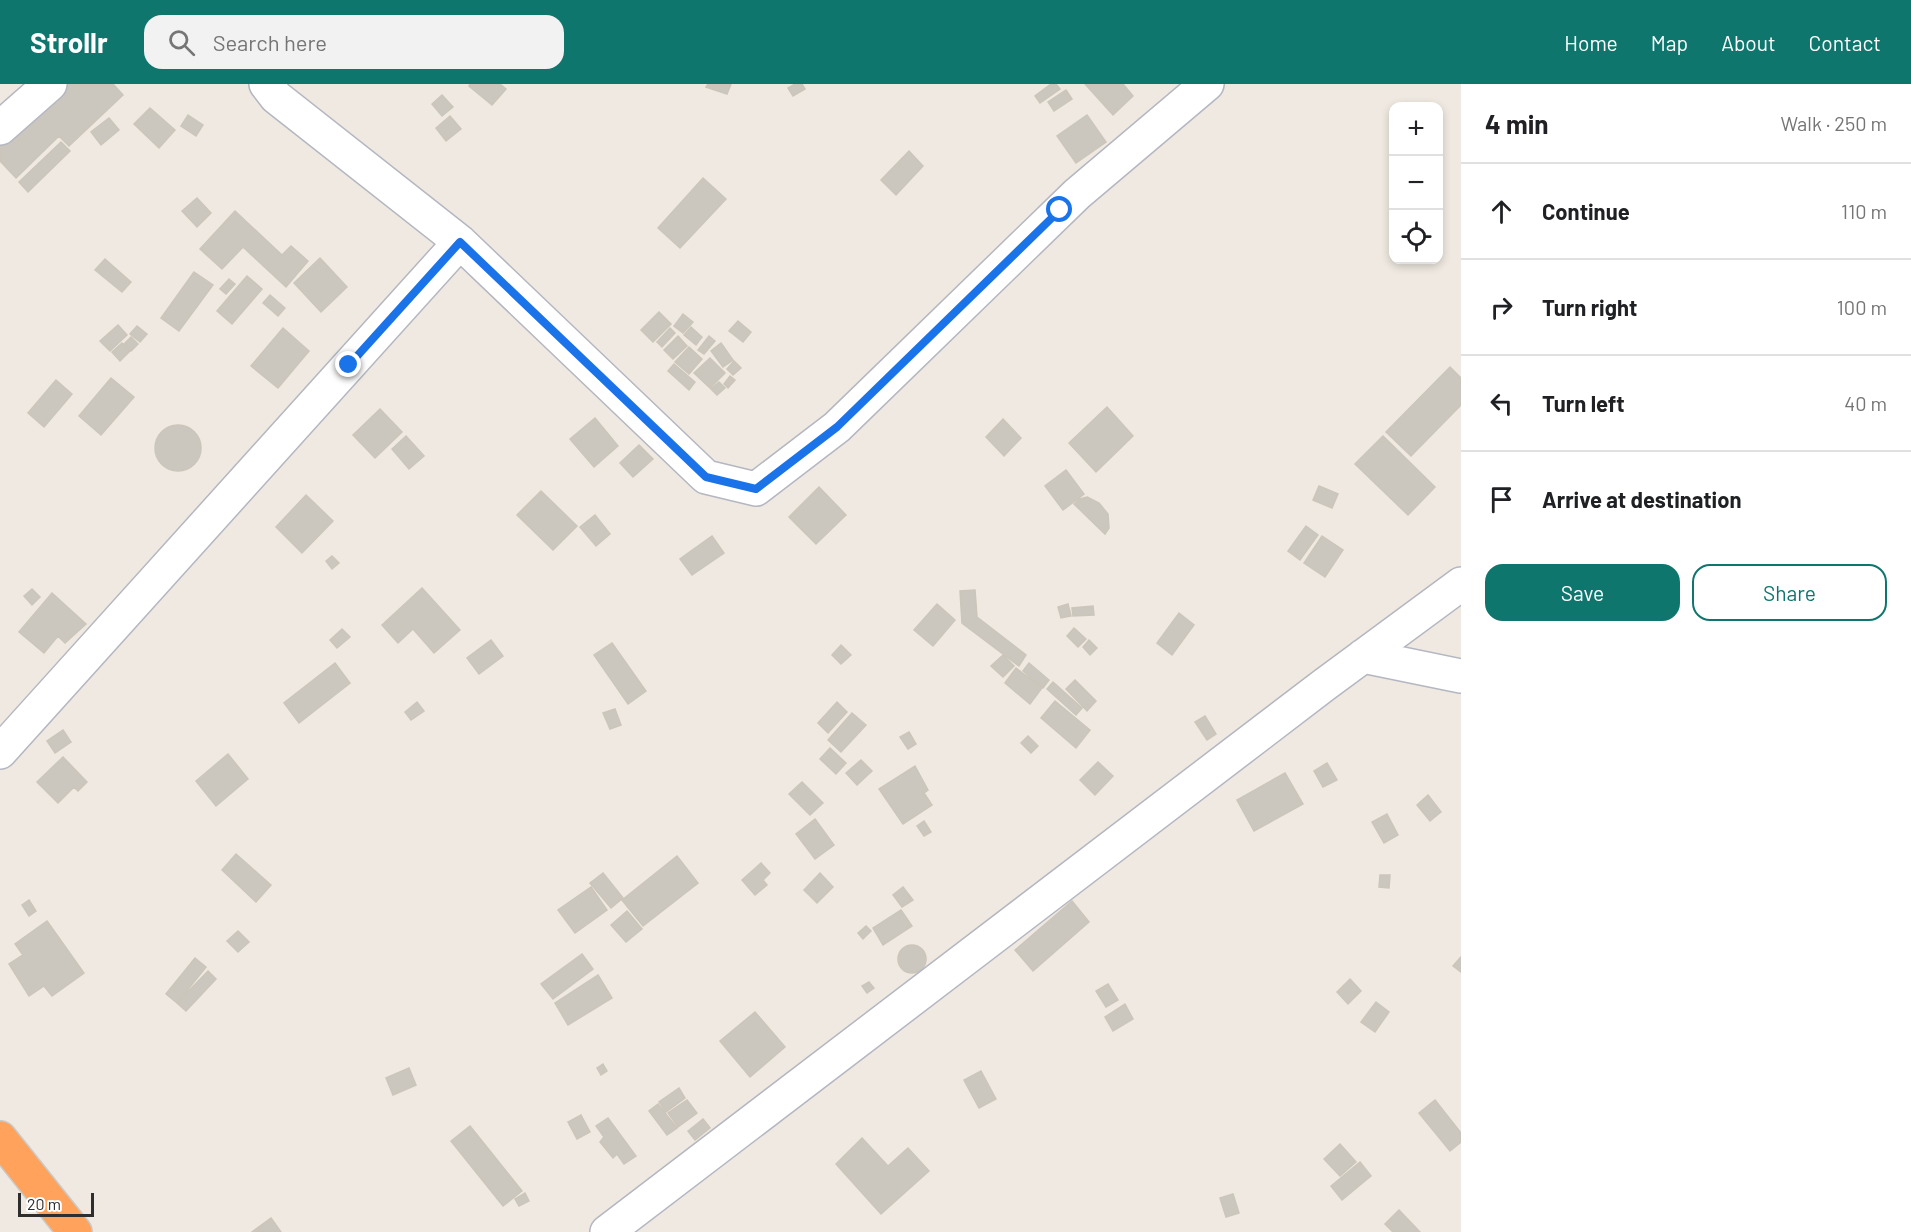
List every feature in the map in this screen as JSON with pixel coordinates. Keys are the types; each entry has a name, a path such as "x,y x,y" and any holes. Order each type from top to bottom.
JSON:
{"highway":[{"path":"0,1138 13,1169 75,1232"}],"street":[{"path":"0,128 50,84"},
{"path":"266,84 276,97 460,242 706,477 756,489 837,427 1077,194 1207,84"},
{"path":"0,752 460,242"},
{"path":"607,1232 1461,584"},
{"path":"1364,656 1461,676"}],"building":[{"path":"63,84 113,84 123,95 69,146 59,136 16,178 0,161 0,145"},
{"path":"470,84 500,84 506,89 492,105 469,86"},
{"path":"708,84 731,84 727,94 706,87"},
{"path":"795,84 802,84 805,89 793,96 788,88"},
{"path":"1051,84 1056,84 1060,89 1040,103 1035,96"},
{"path":"1085,84 1123,84 1133,96 1113,115"},
{"path":"1066,90 1072,99 1054,111 1048,102"},
{"path":"442,95 453,107 442,116 432,104"},
{"path":"150,108 175,130 159,148 134,124"},
{"path":"188,115 203,125 196,136 181,126"},
{"path":"1087,115 1106,142 1076,163 1057,136"},
{"path":"450,116 461,129 446,141 436,128"},
{"path":"109,118 119,130 101,145 91,132"},
{"path":"61,142 70,151 28,192 19,182"},
{"path":"909,151 923,166 896,195 881,180"},
{"path":"703,178 726,199 680,248 658,228"},
{"path":"197,198 211,213 197,227 182,211"},
{"path":"235,211 282,255 291,246 308,261 286,287 243,247 222,269 200,249"},
{"path":"320,258 347,287 321,312 294,283"},
{"path":"105,259 131,282 122,292 95,270"},
{"path":"194,272 213,285 179,331 161,318"},
{"path":"247,276 262,289 232,324 217,311"},
{"path":"229,279 235,284 226,294 220,289"},
{"path":"270,295 285,308 278,316 263,303"},
{"path":"659,312 671,324 653,342 641,330"},
{"path":"683,314 693,322 683,333 674,326"},
{"path":"738,321 751,332 743,342 729,331"},
{"path":"118,325 127,335 110,351 100,341"},
{"path":"137,326 147,334 140,342 130,334"},
{"path":"691,327 702,337 696,345 684,335"},
{"path":"283,328 309,351 278,388 251,366"},
{"path":"670,328 675,333 662,347 657,342"},
{"path":"678,336 687,346 673,359 664,350"},
{"path":"709,336 715,341 704,354 698,350"},
{"path":"131,337 138,344 131,351 124,344"},
{"path":"122,343 130,351 120,361 112,352"},
{"path":"721,343 733,360 723,367 711,351"},
{"path":"689,347 702,359 689,374 675,362"},
{"path":"710,358 725,373 710,388 694,373"},
{"path":"734,361 741,368 733,375 727,369"},
{"path":"674,364 695,382 689,390 668,371"},
{"path":"1450,367 1461,378 1461,405 1411,456 1386,432"},
{"path":"730,376 735,380 728,388 724,384"},
{"path":"111,378 134,397 101,435 79,416"},
{"path":"56,380 72,394 44,427 28,413"},
{"path":"719,382 725,388 717,395 711,389"},
{"path":"1107,407 1133,436 1096,472 1069,443"},
{"path":"380,409 402,432 375,458 353,435"},
{"path":"595,418 618,446 594,467 570,439"},
{"path":"1003,419 1021,438 1004,456 986,437"},
{"path":"178,425 194,432 201,448 194,464 178,471 162,464 155,448 162,432"},
{"path":"406,436 424,456 409,469 392,449"},
{"path":"1383,436 1435,487 1408,515 1355,464"},
{"path":"639,445 653,459 633,477 620,463"},
{"path":"1066,470 1084,494 1063,510 1045,486"},
{"path":"1319,486 1338,494 1332,508 1313,500"},
{"path":"819,487 846,515 816,544 789,517"},
{"path":"541,491 577,526 553,550 517,515"},
{"path":"306,495 333,521 302,553 276,527"},
{"path":"1087,497 1099,503 1108,514 1109,528 1105,534 1074,504"},
{"path":"595,515 610,534 596,546 580,527"},
{"path":"1306,526 1318,535 1300,560 1288,551"},
{"path":"712,536 724,553 692,575 680,559"},
{"path":"1322,536 1343,550 1325,577 1304,563"},
{"path":"332,556 339,563 332,569 326,561"},
{"path":"422,588 460,630 434,653 413,629 398,643 382,625"},
{"path":"32,589 40,597 32,605 24,596"},
{"path":"975,590 977,617 1026,655 1019,666 962,623 960,591"},
{"path":"52,593 86,624 65,643 58,636 44,653 19,632"},
{"path":"937,604 955,620 933,646 914,630"},
{"path":"1068,604 1071,616 1061,618 1058,607"},
{"path":"1093,606 1094,615 1073,616 1072,608"},
{"path":"1179,613 1194,625 1172,655 1157,643"},
{"path":"1074,628 1086,639 1078,647 1067,636"},
{"path":"342,629 350,637 337,648 330,640"},
{"path":"491,640 503,656 479,674 467,658"},
{"path":"1089,640 1097,648 1090,655 1083,647"},
{"path":"612,643 646,691 628,704 594,655"},
{"path":"841,645 851,655 841,664 832,655"},
{"path":"1003,655 1014,666 1003,677 991,666"},
{"path":"335,663 350,683 299,723 284,703"},
{"path":"1029,663 1049,680 1043,688 1023,671"},
{"path":"1016,668 1042,688 1030,704 1005,683"},
{"path":"1075,680 1096,701 1087,711 1066,689"},
{"path":"1053,682 1082,708 1076,715 1047,689"},
{"path":"1055,701 1090,730 1076,748 1041,718"},
{"path":"417,702 424,711 411,720 405,712"},
{"path":"837,702 847,712 828,733 818,723"},
{"path":"615,709 621,725 610,729 603,713"},
{"path":"852,713 866,725 841,752 828,740"},
{"path":"1205,716 1216,734 1207,740 1195,722"},
{"path":"63,730 71,742 55,753 47,741"},
{"path":"909,732 916,744 908,749 900,737"},
{"path":"1028,736 1038,746 1031,753 1021,743"},
{"path":"830,748 846,763 836,774 820,759"},
{"path":"228,754 248,779 216,806 196,781"},
{"path":"63,757 87,782 78,791 74,787 58,803 37,782"},
{"path":"861,760 872,771 857,785 846,773"},
{"path":"1098,762 1113,776 1095,795 1080,780"},
{"path":"1327,763 1337,780 1323,787 1314,771"},
{"path":"915,766 928,790 924,793 932,805 903,824 879,789"},
{"path":"1285,773 1303,804 1254,831 1237,800"},
{"path":"802,782 823,803 810,815 789,794"},
{"path":"1428,795 1441,812 1430,821 1417,805"},
{"path":"1387,814 1398,835 1384,843 1372,822"},
{"path":"815,819 834,845 815,859 796,834"},
{"path":"924,821 931,832 924,836 917,826"},
{"path":"236,854 271,885 256,902 222,870"},
{"path":"677,856 698,883 643,926 622,900"},
{"path":"761,863 770,873 763,880 767,885 755,895 742,880"},
{"path":"603,873 623,898 611,908 590,883"},
{"path":"820,873 833,887 817,903 804,890"},
{"path":"1380,875 1390,875 1389,888 1379,887"},
{"path":"591,887 607,910 575,933 558,910"},
{"path":"903,887 913,900 902,907 893,895"},
{"path":"29,900 36,911 29,916 22,905"},
{"path":"1072,901 1089,922 1033,971 1015,950"},
{"path":"901,910 912,926 883,945 873,928"},
{"path":"627,911 642,929 626,942 611,925"},
{"path":"47,921 84,973 52,996 44,986 29,996 9,964 23,955 15,944"},
{"path":"866,926 871,931 863,939 858,933"},
{"path":"238,931 249,942 238,952 227,941"},
{"path":"912,945 922,949 926,959 922,969 912,973 902,969 898,959 902,949"},
{"path":"582,954 593,969 553,999 541,984"},
{"path":"1461,957 1461,972 1453,966"},
{"path":"195,958 206,967 177,1003 166,994"},
{"path":"208,971 216,979 186,1011 177,1003"},
{"path":"598,975 612,998 568,1025 555,1003"},
{"path":"1350,979 1361,991 1348,1004 1337,992"},
{"path":"869,982 874,988 867,993 862,986"},
{"path":"1108,984 1118,1000 1106,1007 1096,991"},
{"path":"1376,1002 1389,1012 1375,1032 1361,1022"},
{"path":"1125,1004 1133,1019 1113,1031 1105,1017"},
{"path":"755,1012 785,1047 750,1077 720,1041"},
{"path":"603,1064 607,1071 601,1075 597,1068"},
{"path":"409,1068 416,1085 393,1095 386,1078"},
{"path":"981,1071 996,1099 979,1108 964,1080"},
{"path":"679,1088 685,1098 666,1112 659,1102"},
{"path":"687,1100 697,1113 678,1127 668,1113"},
{"path":"1435,1100 1461,1133 1461,1142 1450,1151 1419,1113"},
{"path":"658,1104 677,1128 667,1135 649,1111"},
{"path":"581,1115 590,1132 577,1139 568,1122"},
{"path":"608,1118 636,1156 624,1164 617,1154 613,1158 600,1142 604,1137 596,1126"},
{"path":"703,1119 710,1128 695,1140 688,1131"},
{"path":"470,1126 522,1191 503,1206 451,1141"},
{"path":"862,1138 888,1166 908,1148 929,1171 881,1214 836,1164"},
{"path":"1340,1144 1356,1162 1340,1176 1324,1159"},
{"path":"1360,1162 1371,1176 1342,1200 1331,1186"},
{"path":"525,1193 529,1201 519,1206 515,1199"},
{"path":"1233,1194 1239,1213 1226,1217 1220,1198"},
{"path":"1399,1210 1420,1232 1393,1232 1385,1224"},
{"path":"271,1218 281,1232 252,1232"}],"route":[{"path":"349,365 460,242 706,477 756,489 837,427 1060,210"}]}
